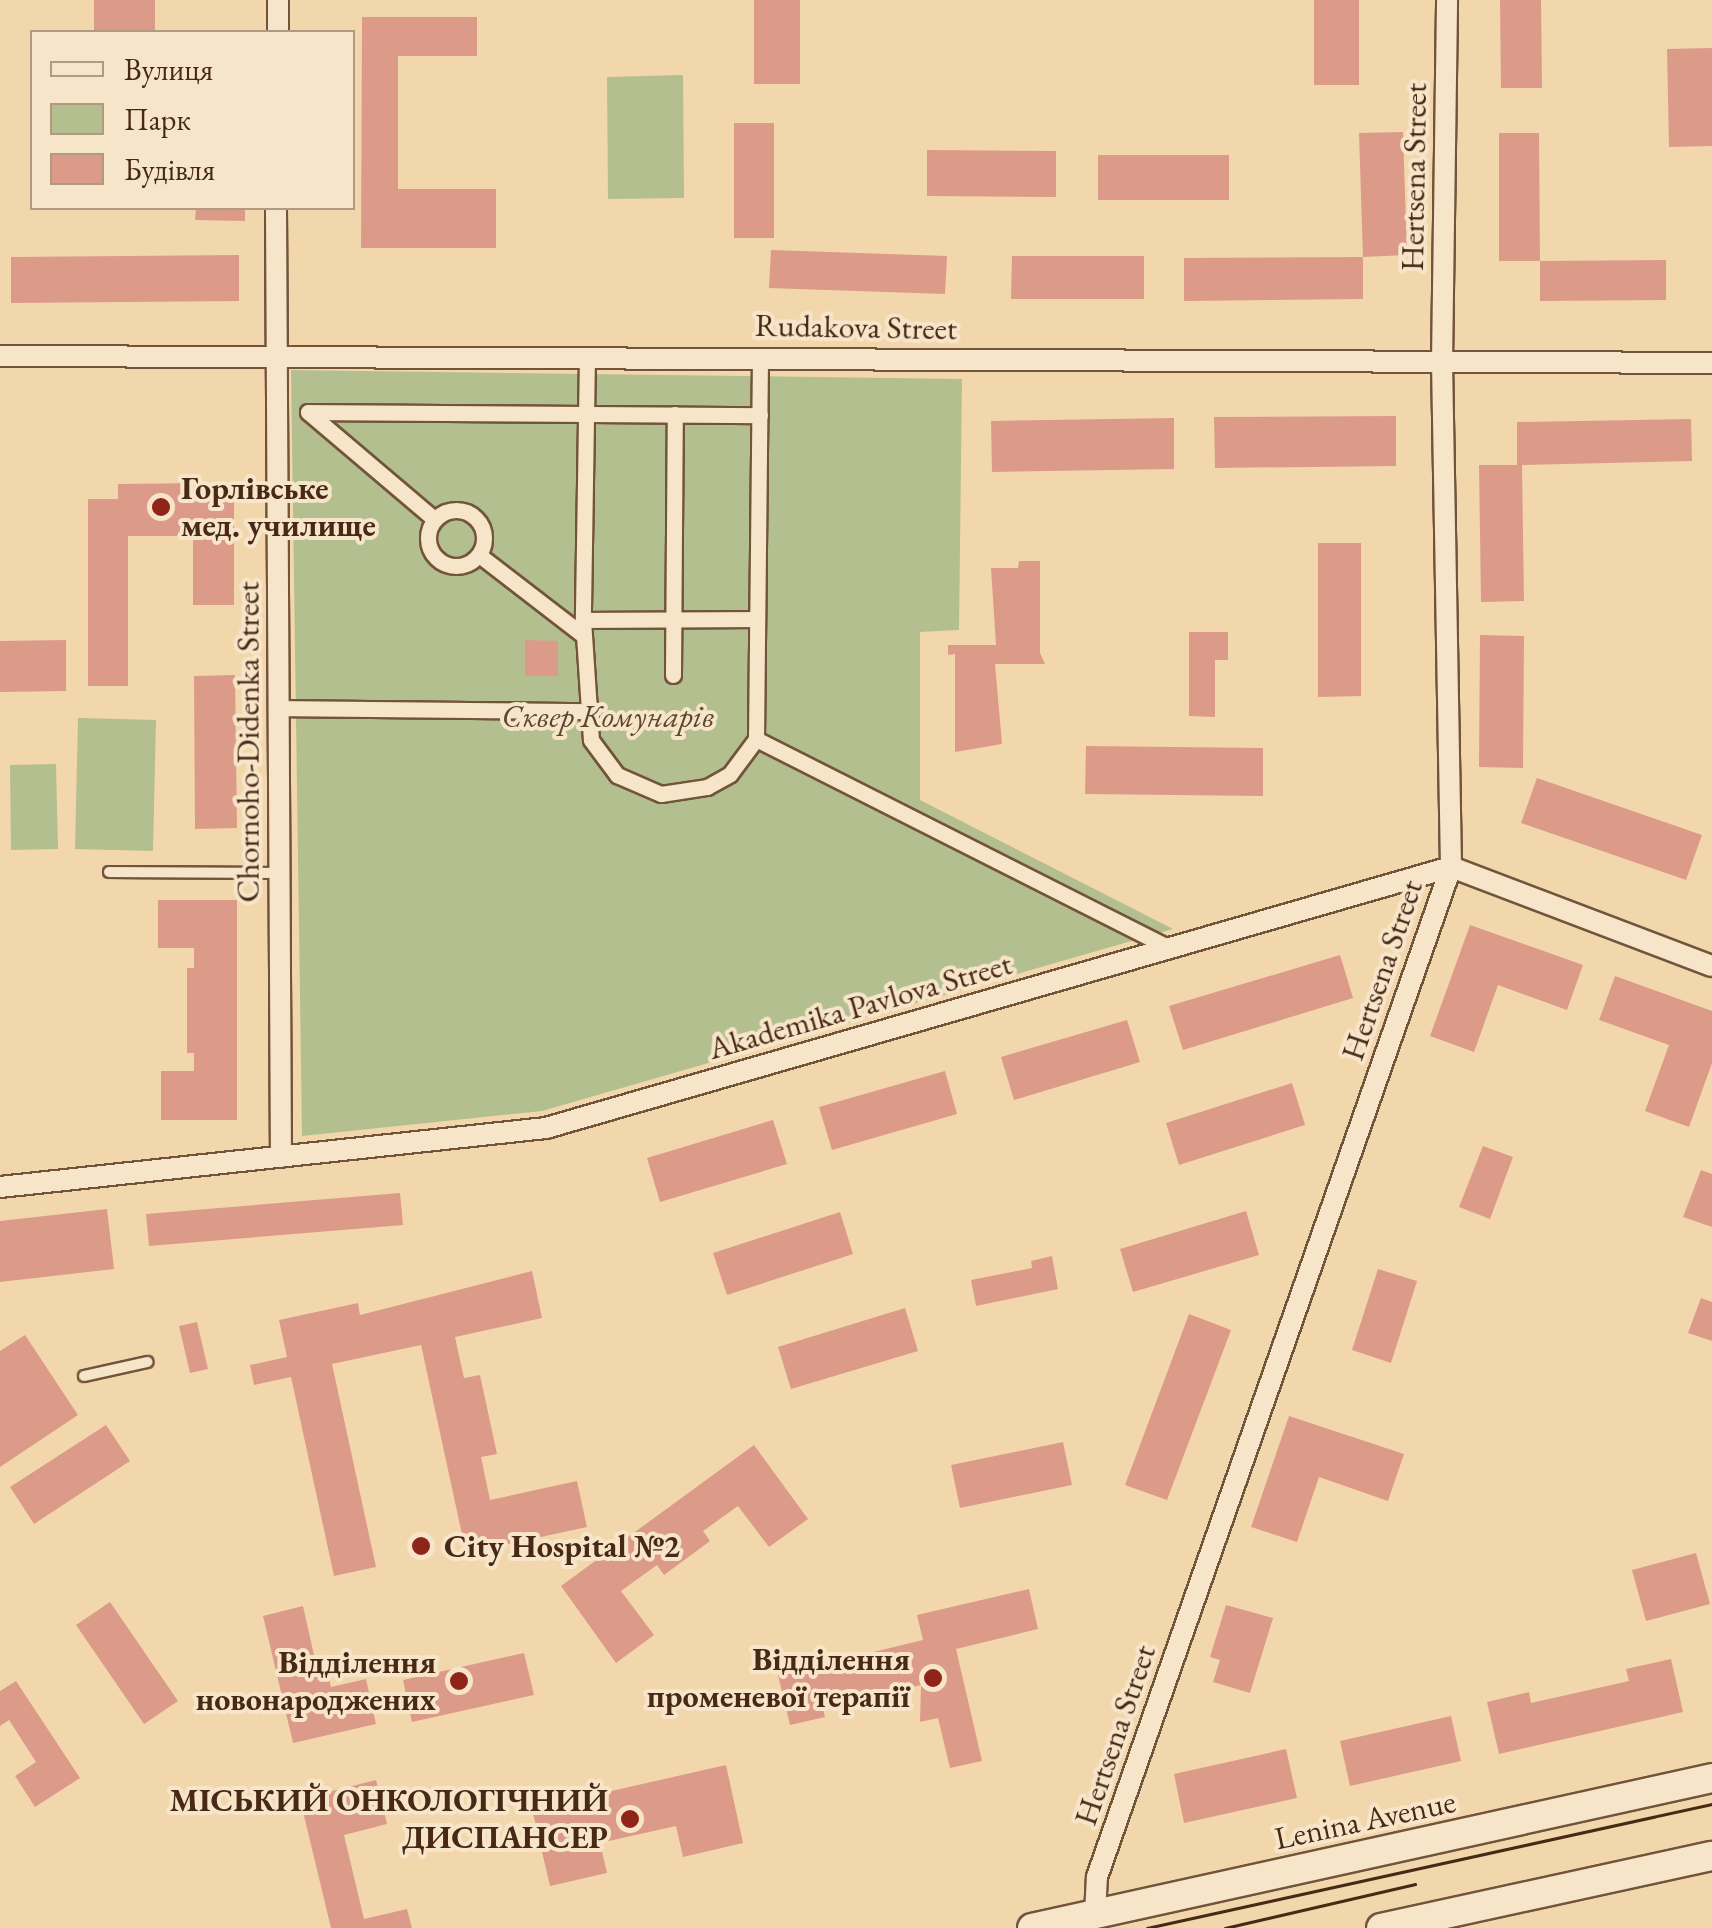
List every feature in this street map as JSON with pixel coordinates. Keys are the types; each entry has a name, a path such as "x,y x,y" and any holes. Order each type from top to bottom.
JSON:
{"main road":[{"name":"Lenina Avenue","path":"1032,1928 1096,1921 1712,1778"},
{"path":"1381,1928 1441,1921 1712,1856"}],"street":[{"path":"278,0 278,30"},
{"name":"Hertsena Street","path":"1096,1921 1097,1876 1450,867 1442,362 1446,0"},
{"name":"Chornoho-Didenka Street","path":"276,210 281,1157"},
{"path":"587,354 583,628 592,740 618,775 661,794 706,786 730,774 756,740 760,356"},
{"name":"Rudakova Street","path":"0,356 587,354 1712,363"},
{"path":"434,519 308,412 760,415"},
{"path":"673,675 675,414"},
{"path":"458,510 478,520 484,536 478,556 462,566 438,560 427,542 434,519 458,510"},
{"path":"478,556 583,628 673,620 757,620"},
{"path":"278,708 588,710"},
{"path":"756,740 1170,948"},
{"path":"1450,867 1712,966"},
{"name":"Akademika Pavlova Street","path":"0,1187 546,1128 1450,867"}],"lane":[{"path":"109,872 279,873"},
{"path":"84,1376 147,1362"}],"green space":[{"path":"683,75 684,198 608,199 607,77"},
{"name":"Сквер Комунарів","path":"291,370 962,379 959,630 920,632 920,800 1173,929 542,1111 302,1136"},
{"path":"78,718 156,720 153,851 75,849"},
{"path":"56,764 58,849 11,850 10,765"}],"building":[{"path":"94,0 155,0 155,30 94,30"},
{"path":"754,0 800,0 800,84 754,84"},
{"path":"1314,0 1359,0 1359,85 1314,85"},
{"path":"1500,0 1541,0 1542,88 1501,88"},
{"path":"362,17 477,17 477,56 398,56 398,189 496,189 496,248 361,248"},
{"path":"1712,48 1712,146 1669,147 1667,49"},
{"path":"734,123 774,123 774,238 734,238"},
{"path":"1403,132 1407,255 1363,257 1359,133"},
{"path":"1499,133 1539,133 1540,261 1499,261"},
{"path":"927,150 1056,151 1056,197 927,196"},
{"path":"1098,155 1229,155 1229,200 1098,200"},
{"path":"196,210 245,210 245,221 195,220"},
{"path":"771,250 947,256 945,294 769,288"},
{"path":"239,255 239,301 11,303 11,257"},
{"path":"1012,256 1144,256 1144,299 1011,299"},
{"path":"1363,257 1363,299 1184,301 1184,258"},
{"path":"1666,260 1666,300 1540,301 1540,261"},
{"path":"1396,416 1396,466 1215,468 1214,417"},
{"path":"1174,418 1174,469 992,472 991,421"},
{"path":"1691,419 1692,461 1522,465 1524,601 1481,602 1479,465 1517,465 1517,422"},
{"path":"203,483 203,499 234,499 234,605 193,605 193,536 128,536 128,686 88,686 88,499 118,499 118,484"},
{"path":"1318,543 1361,543 1361,696 1318,697"},
{"path":"1019,561 1040,561 1040,653 1045,664 995,664 1002,744 955,752 955,654 948,655 948,645 996,645 991,568 1018,568"},
{"path":"1189,632 1228,632 1228,660 1215,660 1215,717 1189,716"},
{"path":"1480,635 1524,636 1523,768 1479,767"},
{"path":"66,640 66,691 0,692 0,641"},
{"path":"525,640 558,641 558,676 525,676"},
{"path":"235,675 237,828 195,829 194,676"},
{"path":"1086,746 1263,748 1263,796 1085,794"},
{"path":"1537,778 1702,835 1686,880 1521,823"},
{"path":"158,900 237,900 237,1120 161,1120 161,1071 194,1071 194,1053 187,1053 187,968 194,968 194,948 158,948"},
{"path":"1470,925 1583,965 1567,1010 1498,985 1474,1052 1430,1036"},
{"path":"1340,955 1353,998 1183,1050 1169,1006"},
{"path":"1615,976 1712,1011 1712,1063 1689,1127 1645,1111 1669,1045 1599,1020"},
{"path":"1127,1020 1140,1062 1014,1100 1001,1057"},
{"path":"945,1071 957,1114 832,1150 819,1107"},
{"path":"1292,1083 1305,1125 1179,1165 1166,1123"},
{"path":"773,1120 787,1164 660,1202 647,1158"},
{"path":"1483,1146 1513,1157 1490,1219 1459,1207"},
{"path":"1701,1170 1712,1174 1712,1227 1683,1217"},
{"path":"400,1193 403,1225 149,1246 146,1214"},
{"path":"107,1209 114,1269 0,1282 0,1221"},
{"path":"1246,1211 1259,1255 1133,1292 1120,1249"},
{"path":"840,1212 853,1254 727,1295 713,1253"},
{"path":"1052,1256 1058,1289 976,1306 971,1280 1032,1268 1031,1261"},
{"path":"1378,1269 1417,1281 1391,1363 1352,1350"},
{"path":"532,1271 542,1318 455,1337 464,1378 480,1375 497,1454 481,1457 490,1500 577,1481 587,1527 466,1553 421,1345 332,1364 376,1567 334,1576 291,1377 254,1385 250,1365 287,1357 279,1320 358,1303 360,1315"},
{"path":"1701,1298 1712,1302 1712,1341 1688,1333"},
{"path":"905,1308 918,1351 791,1389 778,1347"},
{"path":"1189,1314 1231,1330 1167,1500 1125,1485"},
{"path":"197,1322 208,1369 190,1373 179,1326"},
{"path":"25,1335 78,1415 0,1467 0,1351"},
{"path":"1289,1416 1404,1454 1388,1501 1319,1477 1297,1542 1251,1527"},
{"path":"106,1425 130,1461 34,1524 10,1487"},
{"path":"1063,1442 1072,1485 960,1508 951,1465"},
{"path":"754,1445 808,1519 769,1547 738,1506 703,1531 710,1541 664,1575 657,1565 621,1591 654,1635 616,1663 561,1586"},
{"path":"1696,1553 1710,1604 1646,1621 1632,1570"},
{"path":"1029,1589 1038,1629 956,1649 982,1761 950,1768 938,1718 920,1722 921,1685 823,1709 825,1717 790,1725 778,1675 923,1640 917,1615"},
{"path":"110,1602 178,1701 144,1724 76,1625"},
{"path":"1226,1605 1273,1618 1250,1693 1213,1682 1220,1660 1210,1657"},
{"path":"303,1606 316,1664 325,1662 331,1687 366,1679 376,1724 293,1743 263,1616"},
{"path":"524,1653 534,1695 412,1722 403,1680"},
{"path":"1671,1659 1683,1712 1499,1754 1487,1702 1529,1692 1531,1703 1629,1681 1626,1669"},
{"path":"16,1681 80,1778 35,1807 15,1776 36,1762 9,1720 0,1726 0,1691"},
{"path":"1451,1716 1461,1761 1350,1786 1340,1741"},
{"path":"1286,1749 1297,1798 1184,1823 1174,1774"},
{"path":"726,1765 743,1843 683,1857 676,1826 600,1843 607,1873 550,1886 532,1809"},
{"path":"376,1780 387,1824 344,1835 364,1919 407,1909 412,1928 331,1928 300,1799"}],"tram line":[{"path":"1147,1928 1712,1804"},
{"path":"1225,1928 1415,1884"}],"place":[{"name":"Горлівське мед. училище","path":"161,507"},
{"name":"City Hospital №2","path":"421,1546"},
{"name":"Відділення променевої терапії","path":"933,1678"},
{"name":"Відділення новонароджених","path":"459,1681"},
{"name":"МІСЬКИЙ ОНКОЛОГІЧНИЙ ДИСПАНСЕР","path":"630,1819"}]}
